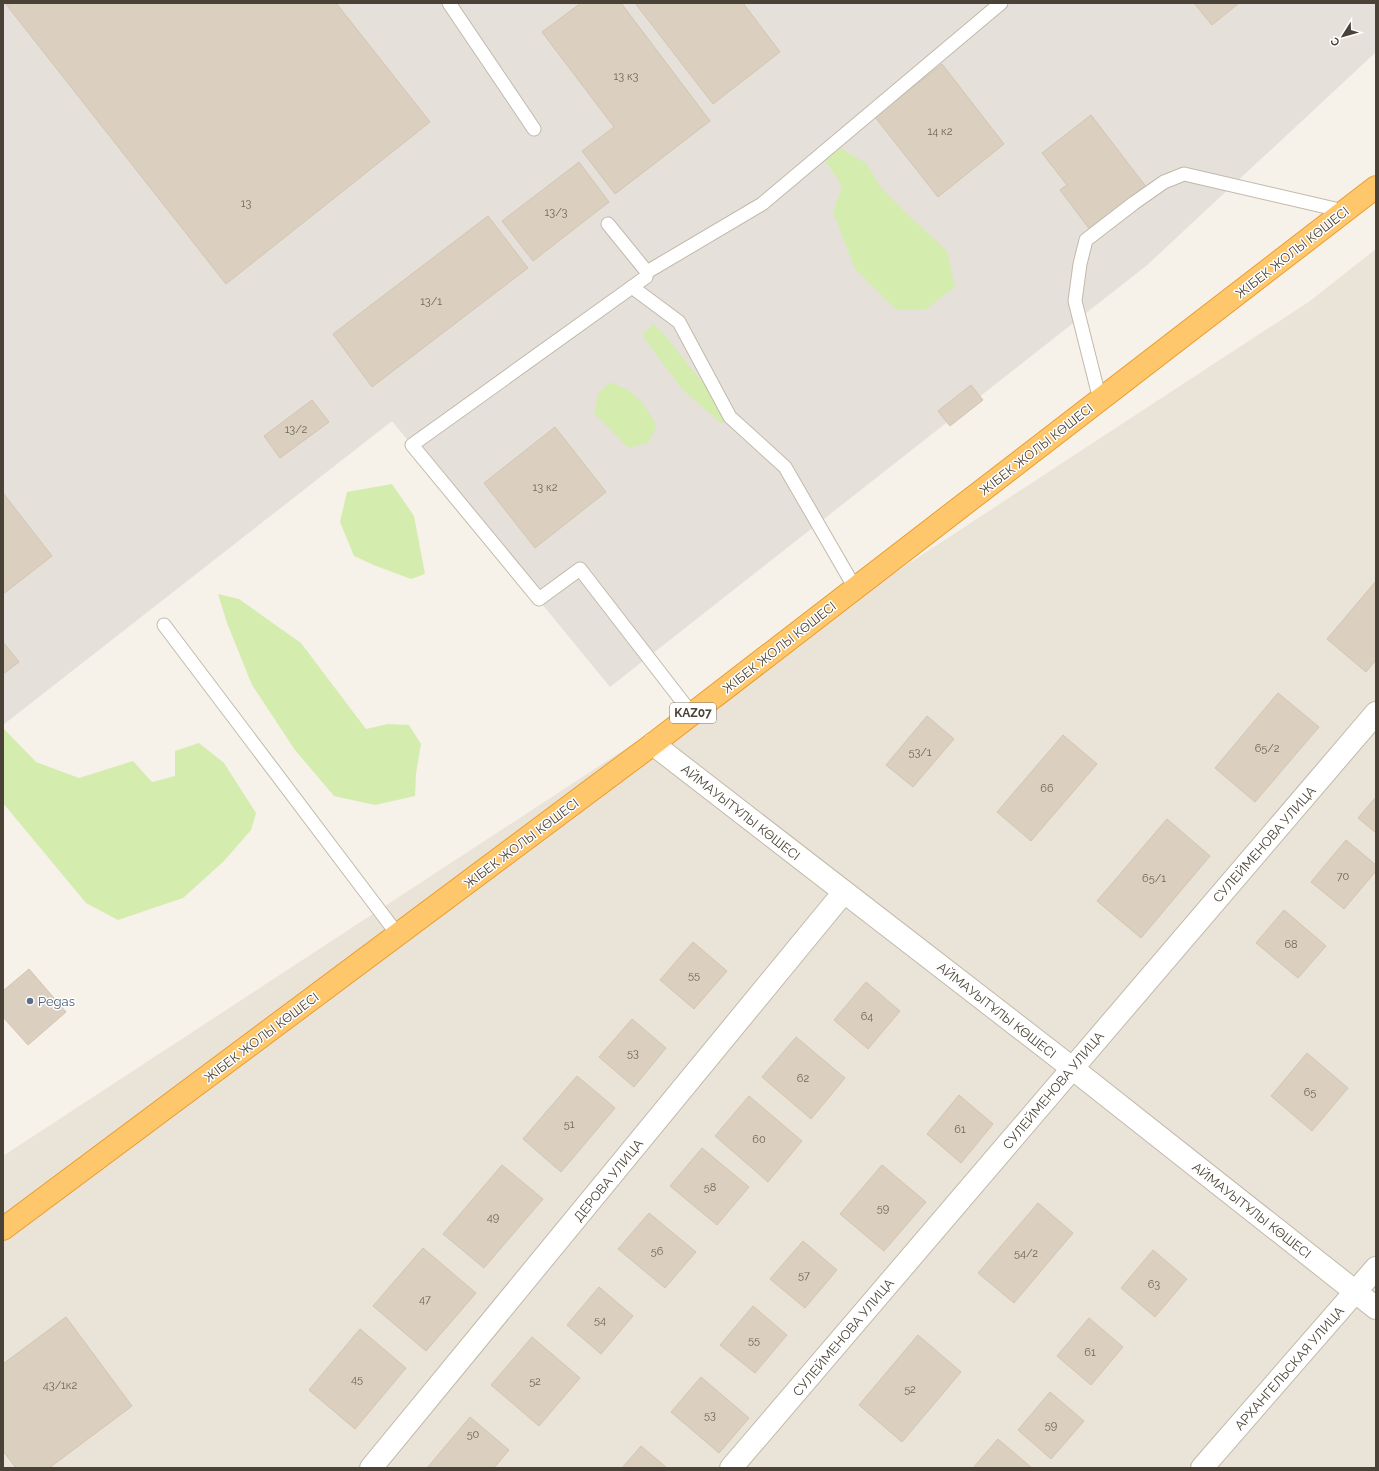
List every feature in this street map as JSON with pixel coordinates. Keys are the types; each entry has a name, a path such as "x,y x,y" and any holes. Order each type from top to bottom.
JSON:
{"highway":[{"name":"ЖІБЕК ЖОЛЫ КӨШЕСІ","path":"3,1229 653,744 1376,187"}],"street":[{"name":"СУЛЕЙМЕНОВА УЛИЦА","path":"731,1468 1376,713"},
{"name":"АЙМАУЫТҰЛЫ КӨШЕСІ","path":"653,744 1072,1068 1376,1308"},
{"name":"ДЕРОВА УЛИЦА","path":"371,1468 844,892"},
{"name":"АРХАНГЕЛЬСКАЯ УЛИЦА","path":"1202,1468 1376,1268"}],"lane":[{"path":"449,3 534,129"},
{"path":"647,272 762,204 1001,3"},
{"path":"1100,400 1076,301 1080,264 1086,240 1110,221 1164,182 1184,174 1344,211"},
{"path":"608,224 647,272 646,278 412,445 539,599 580,569 692,714"},
{"path":"632,288 679,322 730,417 785,467 855,588"},
{"path":"164,624 398,935"}],"shaded area":[{"path":"3,3 1376,3 1376,52 1146,266 610,687 392,421 3,725"},
{"path":"1376,249 1376,1468 3,1468 3,1156 1310,301"}],"green space":[{"path":"839,147 867,164 880,186 904,211 947,251 955,287 925,310 896,310 855,269 833,212 842,186 824,159"},
{"path":"653,324 663,333 730,417 722,424 682,389 642,335"},
{"path":"610,382 628,390 642,402 657,426 648,443 628,448 594,413 599,392"},
{"path":"392,484 414,516 425,574 411,579 354,556 340,522 347,492"},
{"path":"218,594 239,599 301,643 366,729 388,724 409,725 421,744 416,774 415,796 375,805 334,796 295,750 252,685 227,623"},
{"path":"3,728 36,762 79,778 133,761 152,782 175,776 175,751 199,743 224,763 256,813 251,830 224,861 183,898 118,920 86,903 3,803"}],"building":[{"path":"5,3 336,3 430,122 226,284"},
{"path":"581,3 621,3 710,121 615,194 582,151 614,127 542,32"},
{"path":"635,3 743,3 780,52 713,104"},
{"path":"1194,3 1239,3 1212,25"},
{"path":"942,64 1004,144 938,197 875,117"},
{"path":"1091,115 1147,188 1091,231 1060,190 1067,185 1042,153"},
{"path":"579,162 609,202 533,261 502,221"},
{"path":"488,216 528,268 372,387 333,334"},
{"path":"971,385 983,400 950,426 938,411"},
{"path":"312,400 329,422 280,458 264,436"},
{"path":"555,427 606,492 535,548 484,483"},
{"path":"3,493 52,556 3,594"},
{"path":"1376,581 1376,660 1366,672 1327,639"},
{"path":"3,642 19,662 3,674"},
{"path":"1278,693 1319,727 1255,802 1215,768"},
{"path":"927,716 954,739 913,787 886,765"},
{"path":"1063,735 1097,764 1031,841 997,812"},
{"path":"1376,797 1376,833 1358,818"},
{"path":"1167,819 1210,856 1141,938 1097,901"},
{"path":"1346,840 1376,865 1376,871 1344,909 1311,882"},
{"path":"1284,910 1326,946 1298,978 1256,943"},
{"path":"693,942 727,971 694,1009 660,980"},
{"name":"Pegas","path":"29,969 66,1012 28,1045 3,1017 3,991"},
{"path":"866,982 900,1011 868,1049 834,1020"},
{"path":"632,1019 666,1048 634,1087 599,1057"},
{"path":"796,1037 845,1078 811,1119 762,1077"},
{"path":"1307,1053 1348,1088 1312,1131 1271,1096"},
{"path":"577,1076 615,1108 561,1172 523,1139"},
{"path":"959,1095 993,1124 961,1163 927,1134"},
{"path":"749,1096 802,1141 768,1182 715,1136"},
{"path":"702,1148 749,1187 717,1225 670,1186"},
{"path":"502,1165 543,1199 484,1268 443,1234"},
{"path":"882,1165 926,1202 884,1251 840,1214"},
{"path":"1038,1203 1073,1233 1014,1303 978,1273"},
{"path":"649,1213 696,1252 665,1288 618,1249"},
{"path":"803,1241 837,1270 805,1308 770,1279"},
{"path":"423,1248 476,1293 426,1351 373,1306"},
{"path":"1153,1250 1187,1279 1155,1317 1121,1288"},
{"path":"599,1287 633,1316 601,1354 567,1325"},
{"path":"753,1306 787,1335 755,1373 720,1345"},
{"path":"66,1317 132,1406 49,1468 16,1468 3,1451 3,1364"},
{"path":"1089,1318 1123,1347 1091,1385 1057,1356"},
{"path":"360,1329 406,1368 355,1429 309,1390"},
{"path":"918,1335 961,1372 902,1442 859,1405"},
{"path":"532,1337 580,1378 539,1426 491,1385"},
{"path":"701,1377 749,1418 719,1453 671,1412"},
{"path":"1050,1392 1084,1421 1051,1459 1018,1430"},
{"path":"470,1417 509,1450 494,1468 427,1468"},
{"path":"998,1439 1032,1468 973,1468"},
{"path":"641,1446 667,1468 622,1468"}],"place":[{"name":"Pegas","path":"30,1001"}]}
